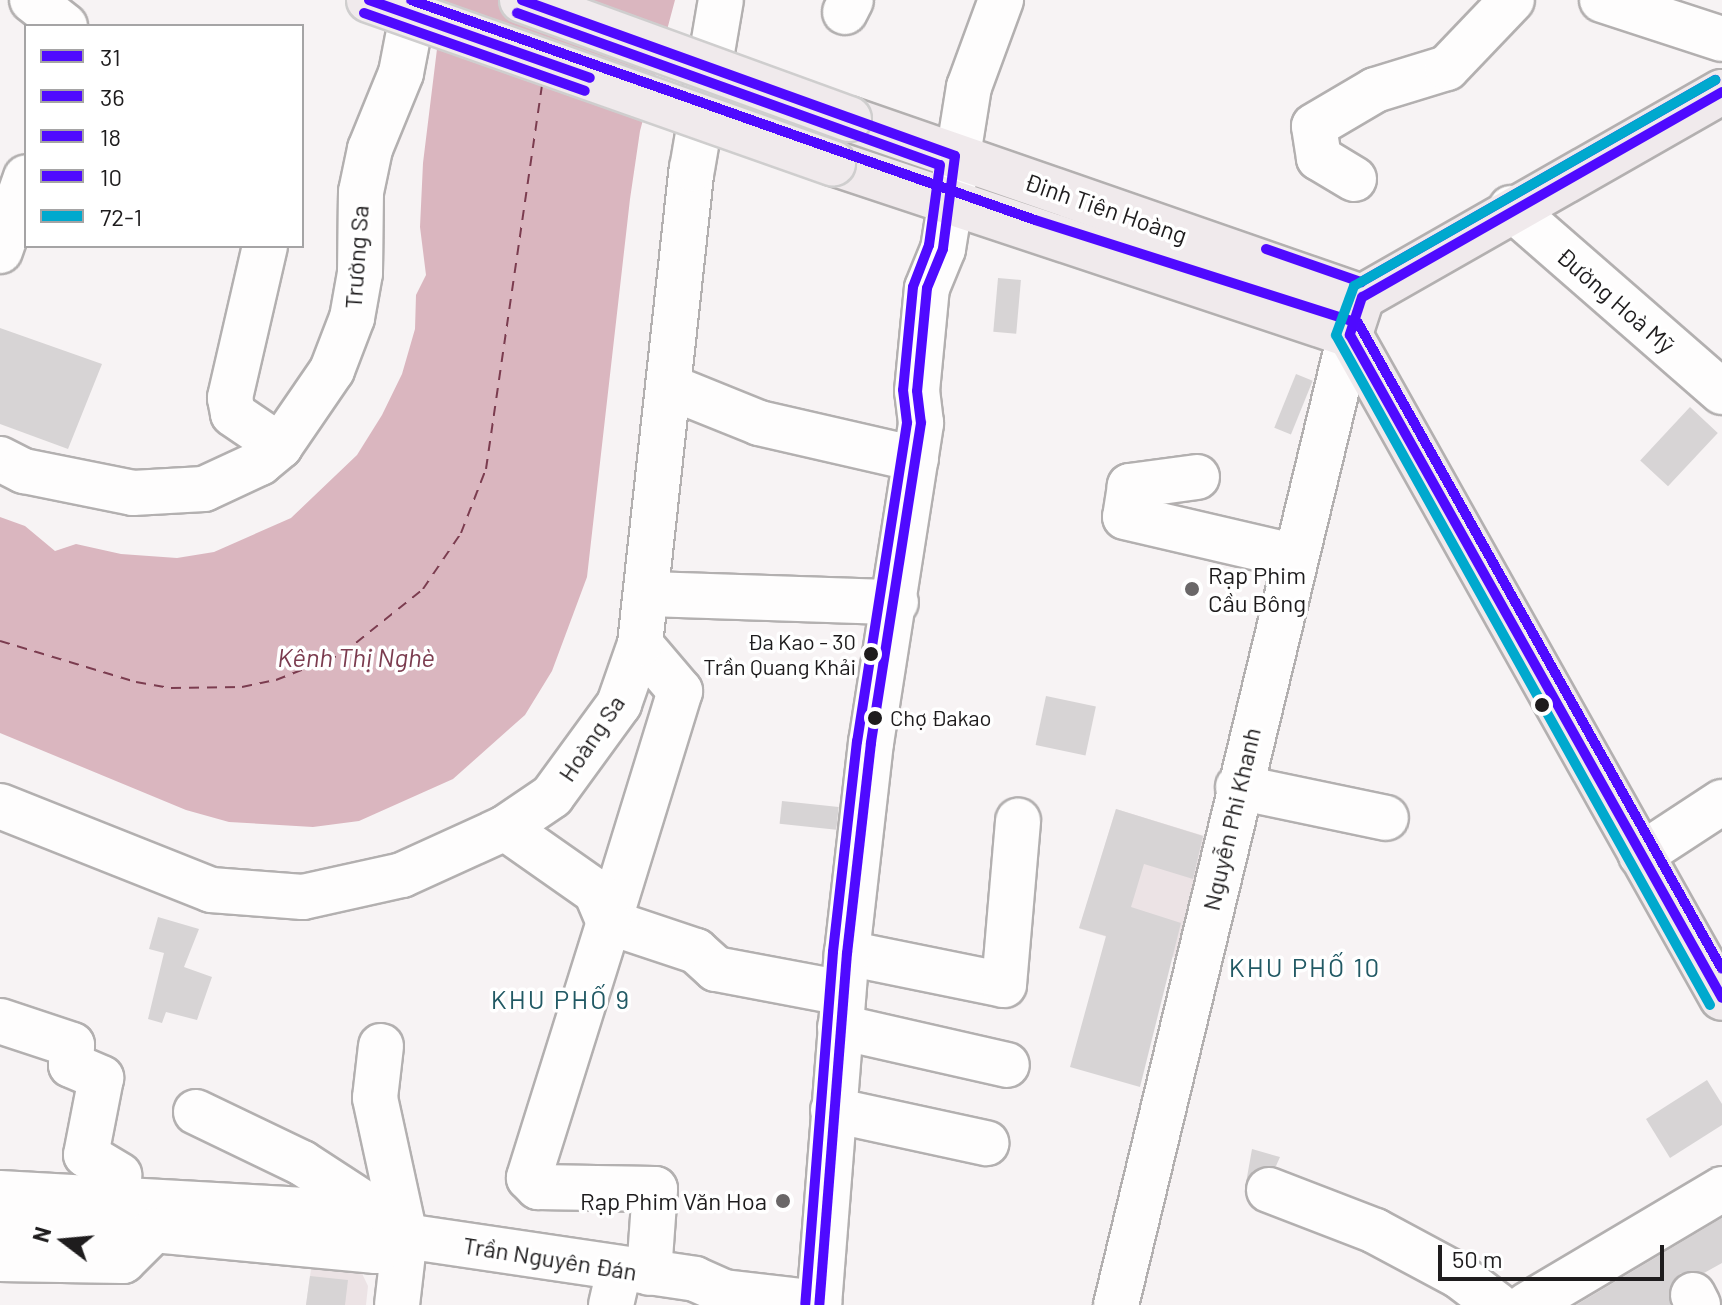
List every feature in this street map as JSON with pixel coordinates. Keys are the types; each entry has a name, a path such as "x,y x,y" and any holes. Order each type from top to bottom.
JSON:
{"main road":[{"name":"Đinh Tiên Hoàng","path":"369,0 948,203 1356,316"},
{"name":"Đinh Tiên Hoàng","path":"522,0 955,156 1356,316"},
{"path":"1722,92 1511,208 1356,316 1641,855 1722,998"}],"street":[{"path":"32,0 62,24"},
{"name":"Trường Sa","path":"0,459 24,471 133,493 204,489 260,463 280,446 332,370 352,318 360,273 361,192 370,149 401,73 415,0"},
{"name":"Hoàng Sa","path":"0,806 211,890 303,897 402,875 505,828 561,784 619,704 640,644 649,594 692,169 721,0"},
{"path":"1354,179 1319,158 1314,126 1375,90 1447,68 1512,0"},
{"path":"1602,0 1722,39"},
{"path":"820,1298 833,1110 871,743 896,602 918,441 938,393 951,274 943,249 955,156 969,104 978,90 1001,17 998,1"},
{"path":"3,230 24,182"},
{"name":"Đường Hoà Mỹ","path":"1511,208 1722,392"},
{"path":"265,248 230,398 233,414 280,446"},
{"name":"Nguyễn Phi Khanh","path":"1116,1305 1293,556 1356,316"},
{"path":"670,387 759,423 918,441"},
{"path":"1197,477 1130,486 1125,517 1293,556"},
{"path":"649,594 896,602"},
{"path":"626,1283 655,1189 538,1187 529,1178 680,691 640,644"},
{"path":"1238,787 1386,818"},
{"path":"1641,855 1722,802"},
{"path":"505,828 596,892 609,922 696,951 716,969 844,991 1004,985 1018,821"},
{"path":"844,991 1007,1065"},
{"path":"0,1021 72,1045 71,1065 101,1078 86,1155 138,1206"},
{"path":"381,1046 375,1098 393,1225 397,1305"},
{"path":"833,1110 986,1143"},
{"path":"196,1112 302,1163 393,1225"},
{"path":"0,1168 138,1206 376,1251 393,1225"},
{"path":"1527,1305 1722,1189"},
{"path":"1269,1190 1375,1231 1459,1276 1497,1305"},
{"path":"0,1193 138,1206"},
{"path":"0,1227 138,1206"},
{"path":"0,1259 123,1261 138,1206"},
{"name":"Trần Nguyên Đán","path":"393,1225 626,1283 695,1279 724,1292 820,1298"}],"shaded area":[{"path":"1116,809 1213,839 1176,958 1079,929"},
{"path":"312,1262 358,1265 368,1286 366,1305 306,1305"}],"water":[{"name":"Kênh Thị Nghè","path":"443,0 675,0 640,131 587,577 552,671 525,715 453,779 359,821 313,827 229,822 186,810 0,733 0,517 25,526 55,551 76,544 121,554 177,558 214,552 291,518 357,455 382,415 402,374 415,329 416,295 426,275 420,227 423,163"}],"building":[{"path":"998,278 1021,280 1016,334 993,332"},
{"path":"0,328 102,364 68,449 0,424"},
{"path":"1296,374 1313,381 1291,435 1274,428"},
{"path":"1690,407 1718,433 1668,486 1640,460"},
{"path":"1046,696 1096,707 1085,756 1036,745"},
{"path":"782,801 839,807 836,830 780,824"},
{"path":"1116,809 1203,836 1193,879 1144,864 1131,907 1181,923 1140,1087 1070,1067 1106,936 1079,928"},
{"path":"158,917 199,929 184,967 212,977 197,1020 166,1012 162,1023 148,1019 164,953 149,949"},
{"path":"1707,1080 1722,1104 1722,1125 1670,1158 1646,1119"},
{"path":"1252,1149 1280,1157 1276,1166 1253,1171 1244,1194"},
{"path":"1722,1218 1722,1263 1704,1273 1681,1273 1672,1282 1670,1305 1576,1305"},
{"path":"310,1276 348,1280 345,1305 306,1305"}],"ferry route":[{"path":"0,641 136,682 171,688 242,687 276,680 342,654 423,589 461,533 486,469 542,84"}],"transit line":[{"name":"31","path":"369,0 590,78"},
{"name":"18","path":"411,0 1035,220 1358,323 1722,969"},
{"name":"31","path":"522,0 955,156 943,249 927,288 917,391 921,423 871,743 847,953 819,1305"},
{"name":"36","path":"364,13 585,91"},
{"name":"36","path":"517,13 940,165 929,245 913,287 903,390 907,423 857,741 833,952 805,1304"},
{"name":"18","path":"1266,249 1361,282 1715,80"},
{"name":"72-1","path":"1710,1005 1336,335 1354,286 1715,80"},
{"name":"10","path":"1722,92 1362,297 1350,335 1722,998"}],"place":[{"name":"Rạp Phim Cầu Bông","path":"1192,589"},
{"name":"Đa Kao - 30 Trần Quang Khải","path":"871,654"},
{"name":"Chợ Đakao","path":"875,718"},
{"name":"Rạp Phim Văn Hoa","path":"783,1201"}],"district":[{"name":"KHU PHỐ 10","path":"1305,967"},
{"name":"KHU PHỐ 9","path":"561,999"}]}
